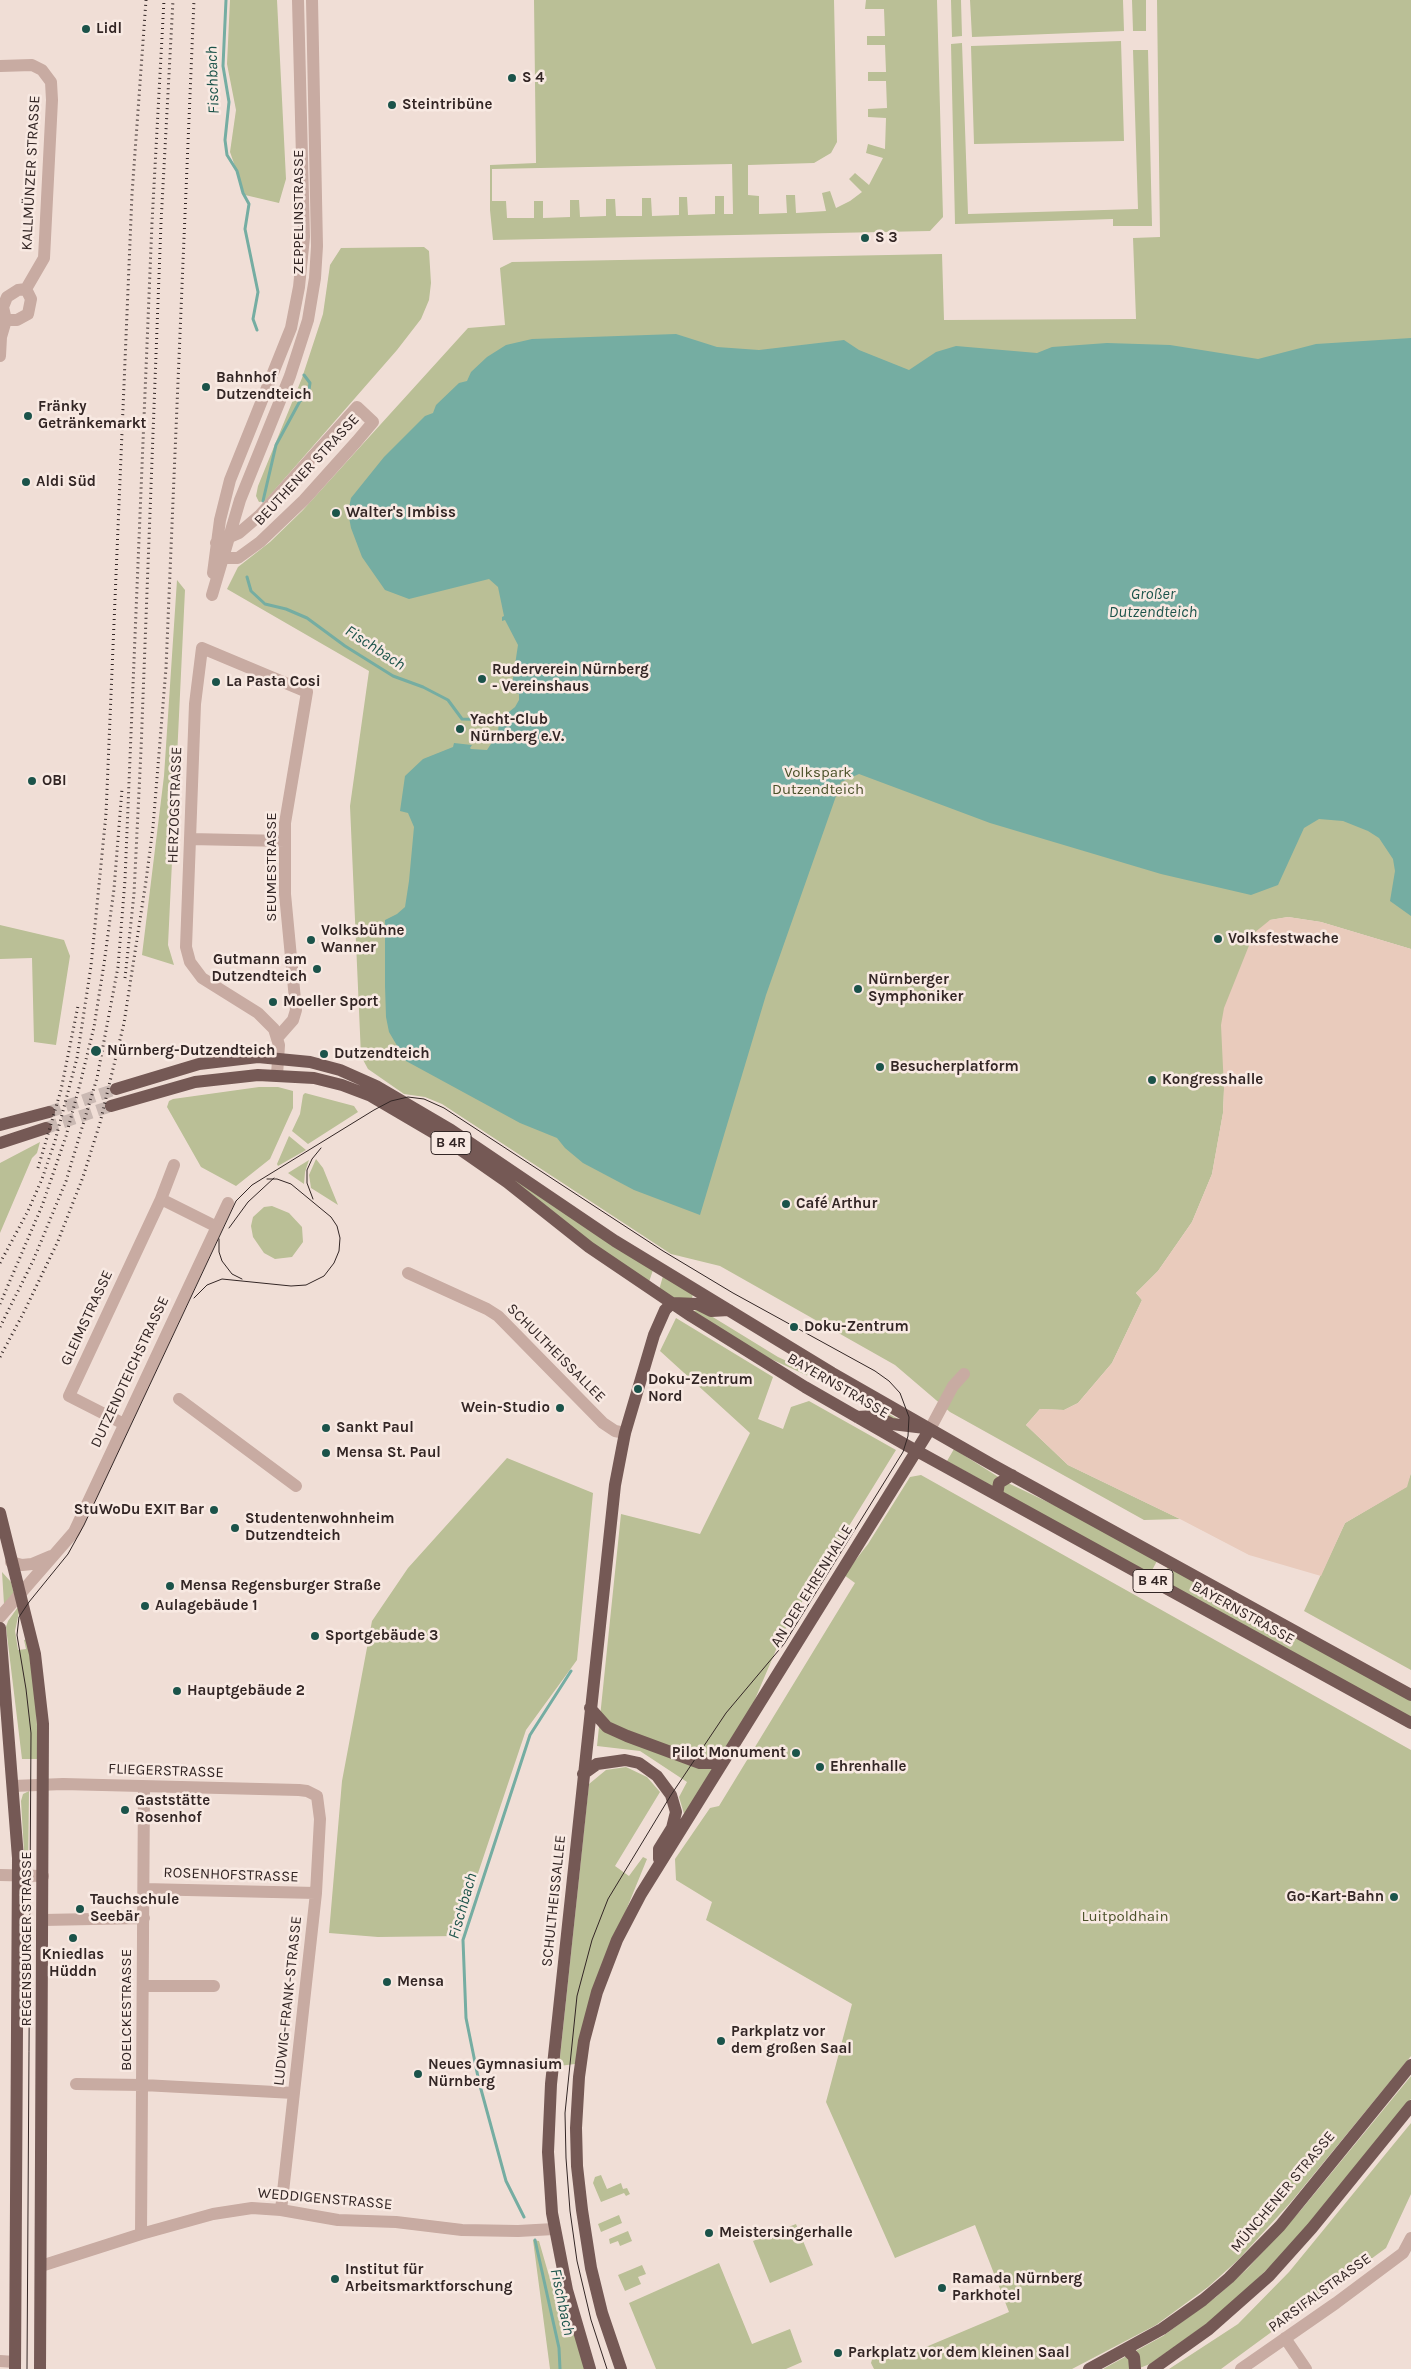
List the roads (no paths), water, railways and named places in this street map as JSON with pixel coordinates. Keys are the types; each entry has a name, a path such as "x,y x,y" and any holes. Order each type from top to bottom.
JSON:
{"main road":[{"name":"B 4R","path":"116,1089 205,1063 251,1057 278,1058"},
{"name":"BAYERNSTRASSE","path":"278,1058 306,1061 340,1070 401,1099 520,1175 602,1232 728,1310 930,1429 1411,1695"},
{"name":"B 4R","path":"110,1106 194,1082 232,1076 277,1074"},
{"name":"BAYERNSTRASSE","path":"277,1074 336,1083 364,1093 391,1106 494,1173 582,1242 672,1303 771,1366 915,1450 1411,1723"},
{"path":"0,1125 49,1112"},
{"path":"0,1143 46,1128"},
{"path":"672,1303 697,1304 711,1311 728,1310"},
{"name":"SCHULTHEISSALLEE","path":"590,2369 567,2290 554,2229 548,2163 550,2102 613,1495 625,1433 656,1327 665,1310 672,1303"},
{"name":"B 4R","path":"857,1417 876,1416 892,1424 930,1429"},
{"name":"AN DER EHRENHALLE","path":"723,1760 915,1450 930,1429"},
{"path":"997,1495 999,1483 1012,1475"},
{"name":"REGENSBURGER STRASSE","path":"0,1513 40,1685 43,1730 44,1920 40,2369"},
{"name":"REGENSBURGER STRASSE","path":"0,1628 18,1875 15,2366"},
{"path":"590,1708 606,1727 627,1736 700,1764 723,1760"},
{"path":"583,1774 598,1764 625,1760 639,1763 664,1784 673,1799 675,1816 672,1828 659,1849 658,1867"},
{"path":"621,2369 599,2300 583,2218 576,2146 578,2085 587,2027 606,1965 628,1918 723,1760"},
{"name":"MÜNCHENER STRASSE","path":"1089,2369 1127,2350 1169,2325 1203,2300 1246,2262 1288,2216 1411,2065"},
{"path":"1153,2369 1209,2329 1269,2276 1307,2234 1411,2106"},
{"path":"1127,2350 1134,2357 1135,2369"}],"street":[{"name":"ZEPPELINSTRASSE","path":"224,558 212,596 230,480 291,328 299,287 304,237 298,0"},
{"name":"ZEPPELINSTRASSE","path":"222,541 290,376 308,320 315,278 318,246 312,0"},
{"name":"KALLMÜNZER STRASSE","path":"0,66 32,65 42,70 51,82 52,100 44,258 26,288 18,290 7,297 3,306 6,320 1,337 0,356"},
{"path":"6,320 17,320 28,314 31,299 26,288"},
{"name":"BEUTHENER STRASSE","path":"222,541 260,515 357,408 373,422 275,530 242,556 234,559 224,558"},
{"name":"BEUTHENER STRASSE","path":"240,500 250,513 260,515"},
{"path":"222,541 224,558"},
{"name":"HERZOGSTRASSE","path":"278,1037 264,1017 202,978 190,962 186,947 195,704 202,648 307,692"},
{"name":"SEUMESTRASSE","path":"278,1037 293,1020 296,1010 286,894 285,823 293,764 307,692"},
{"path":"190,839 285,841"},
{"path":"277,1074 278,1037"},
{"name":"GLEIMSTRASSE","path":"124,1424 69,1396 161,1199 174,1165"},
{"path":"161,1199 215,1226"},
{"name":"DUTZENDTEICHSTRASSE","path":"0,1617 58,1553 74,1532 215,1226 228,1203"},
{"name":"SCHULTHEISSALLEE","path":"408,1273 487,1309 498,1316 603,1423 615,1431 625,1433"},
{"path":"930,1429 953,1386 964,1374"},
{"path":"179,1399 296,1486"},
{"name":"DUTZENDTEICHSTRASSE","path":"11,1562 22,1565 32,1564 58,1553"},
{"name":"FLIEGERSTRASSE","path":"13,1786 43,1784 307,1791 318,1796"},
{"name":"BOELCKESTRASSE","path":"141,2234 144,1786"},
{"name":"LUDWIG-FRANK-STRASSE","path":"281,2210 316,1893 320,1818 318,1796"},
{"path":"0,1875 43,1876"},
{"name":"ROSENHOFSTRASSE","path":"144,1888 316,1893"},
{"path":"44,1920 144,1918"},
{"path":"144,1986 214,1986"},
{"path":"76,2084 143,2084 294,2093"},
{"name":"WEDDIGENSTRASSE","path":"41,2266 141,2234 213,2214 252,2208 281,2210 338,2220 396,2222 480,2231 554,2229"},
{"name":"PARSIFALSTRASSE","path":"1241,2369 1403,2253 1411,2238"},
{"path":"1285,2338 1306,2369"},
{"name":"REGENSBURGER STRASSE","path":"0,2362 15,2366"}],"water":[{"name":"Großer Dutzendteich","path":"676,334 717,347 759,350 844,340 859,350 909,370 936,352 956,346 1037,353 1052,347 1107,343 1170,345 1258,359 1316,344 1411,338 1411,916 1390,901 1395,871 1393,859 1379,838 1368,831 1343,821 1319,819 1304,828 1278,885 1251,895 1161,874 990,823 859,774 841,782 766,995 700,1215 634,1190 583,1163 565,1148 557,1138 520,1123 406,1061 389,1032 386,1017 385,986 385,920 397,914 405,907 409,881 414,827 408,813 400,811 405,776 423,759 453,747 454,743 472,745 471,749 487,750 498,733 499,720 515,707 519,700 519,694 511,691 518,645 505,620 502,621 504,616 498,587 489,579 409,599 385,590 362,557 351,528 348,512 351,498 384,457 425,416 433,413 436,405 459,383 467,381 471,372 487,357 506,345 532,339"}],"waterway":[{"name":"Fischbach","path":"226,0 223,66 229,102 225,140 227,155 237,171 243,193 249,204 245,229 258,292 253,319 257,330"},
{"name":"Fischbach","path":"263,501 276,445 300,401 308,396 310,383 304,375"},
{"name":"Fischbach","path":"247,577 251,591 265,604 286,609 307,618 345,646 393,676 423,687 448,700 462,719 499,720"},
{"name":"Fischbach","path":"524,2217 506,2181 479,2082 466,2018 463,1940 530,1735 571,1671"},
{"name":"Fischbach","path":"535,2240 559,2348 560,2369"}],"tunnel":[{"path":"49,1112 116,1089"},
{"path":"46,1128 111,1106"}],"tram line":[{"path":"27,2369 31,1733 17,1635 19,1617 68,1554 84,1525 236,1201 252,1185 374,1110 391,1101 408,1097 424,1099 444,1108 663,1251 733,1293 875,1371 889,1381 900,1393 909,1417 908,1436 903,1452 784,1644 726,1713 671,1795 608,1899 592,1940 577,1996 565,2113 566,2158 570,2211 577,2261 591,2320 607,2369"},
{"path":"313,1199 307,1183 307,1170 312,1159 321,1148"},
{"path":"229,1228 248,1202 274,1178"},
{"path":"194,1298 207,1285 222,1279 291,1286 306,1285 324,1276 334,1263 339,1251 340,1238 337,1226 331,1217 291,1184 277,1179 267,1179"},
{"path":"219,1239 219,1252 222,1261 232,1274 242,1279"}],"railway":[{"path":"0,1263 28,1211 42,1179 55,1141 77,1058 91,966 106,814 132,194 146,0"},
{"path":"0,1327 33,1261 66,1181 97,1078 118,967 125,880 152,223 164,0"},
{"path":"125,978 134,894 161,223 173,0"},
{"path":"0,1357 58,1241 83,1177 100,1123 124,1023 146,881 153,827 166,668 194,0"},
{"path":"0,1304 42,1206 66,1136 94,1027 114,889 122,789"},
{"path":"38,1168 61,1090 78,1006"}],"place":[{"name":"Lidl","path":"86,29"},
{"name":"S 4","path":"512,78"},
{"name":"Steintribüne","path":"392,105"},
{"name":"S 3","path":"865,238"},
{"name":"Bahnhof Dutzendteich","path":"206,387"},
{"name":"Fränky Getränkemarkt","path":"28,416"},
{"name":"Aldi Süd","path":"26,482"},
{"name":"Walter's Imbiss","path":"336,513"},
{"name":"Ruderverein Nürnberg - Vereinshaus","path":"482,679"},
{"name":"La Pasta Cosi","path":"216,682"},
{"name":"Yacht-Club Nürnberg e.V.","path":"460,729"},
{"name":"OBI","path":"32,781"},
{"name":"Volksfestwache","path":"1218,939"},
{"name":"Volksbühne Wanner","path":"311,940"},
{"name":"Gutmann am Dutzendteich","path":"317,969"},
{"name":"Nürnberger Symphoniker","path":"858,989"},
{"name":"Moeller Sport","path":"273,1002"},
{"name":"Nürnberg-Dutzendteich","path":"96,1051"},
{"name":"Dutzendteich","path":"324,1054"},
{"name":"Besucherplatform","path":"880,1067"},
{"name":"Kongresshalle","path":"1152,1080"},
{"name":"Café Arthur","path":"786,1204"},
{"name":"Doku-Zentrum","path":"794,1327"},
{"name":"Doku-Zentrum Nord","path":"638,1389"},
{"name":"Wein-Studio","path":"560,1408"},
{"name":"Sankt Paul","path":"326,1428"},
{"name":"Mensa St. Paul","path":"326,1453"},
{"name":"StuWoDu EXIT Bar","path":"214,1510"},
{"name":"Studentenwohnheim Dutzendteich","path":"235,1528"},
{"name":"Mensa Regensburger Straße","path":"170,1586"},
{"name":"Aulagebäude 1","path":"145,1606"},
{"name":"Sportgebäude 3","path":"315,1636"},
{"name":"Hauptgebäude 2","path":"177,1691"},
{"name":"Pilot Monument","path":"796,1753"},
{"name":"Ehrenhalle","path":"820,1767"},
{"name":"Gaststätte Rosenhof","path":"125,1810"},
{"name":"Go-Kart-Bahn","path":"1394,1897"},
{"name":"Tauchschule Seebär","path":"80,1909"},
{"name":"Kniedlas Hüddn","path":"73,1938"},
{"name":"Mensa","path":"387,1982"},
{"name":"Parkplatz vor dem großen Saal","path":"721,2041"},
{"name":"Neues Gymnasium Nürnberg","path":"418,2074"},
{"name":"Meistersingerhalle","path":"709,2233"},
{"name":"Institut für Arbeitsmarktforschung","path":"335,2279"},
{"name":"Ramada Nürnberg Parkhotel","path":"942,2288"},
{"name":"Parkplatz vor dem kleinen Saal","path":"838,2353"}],"park label":[{"name":"Volkspark Dutzendteich","path":"818,782"},
{"name":"Luitpoldhain","path":"1125,1917"}]}
